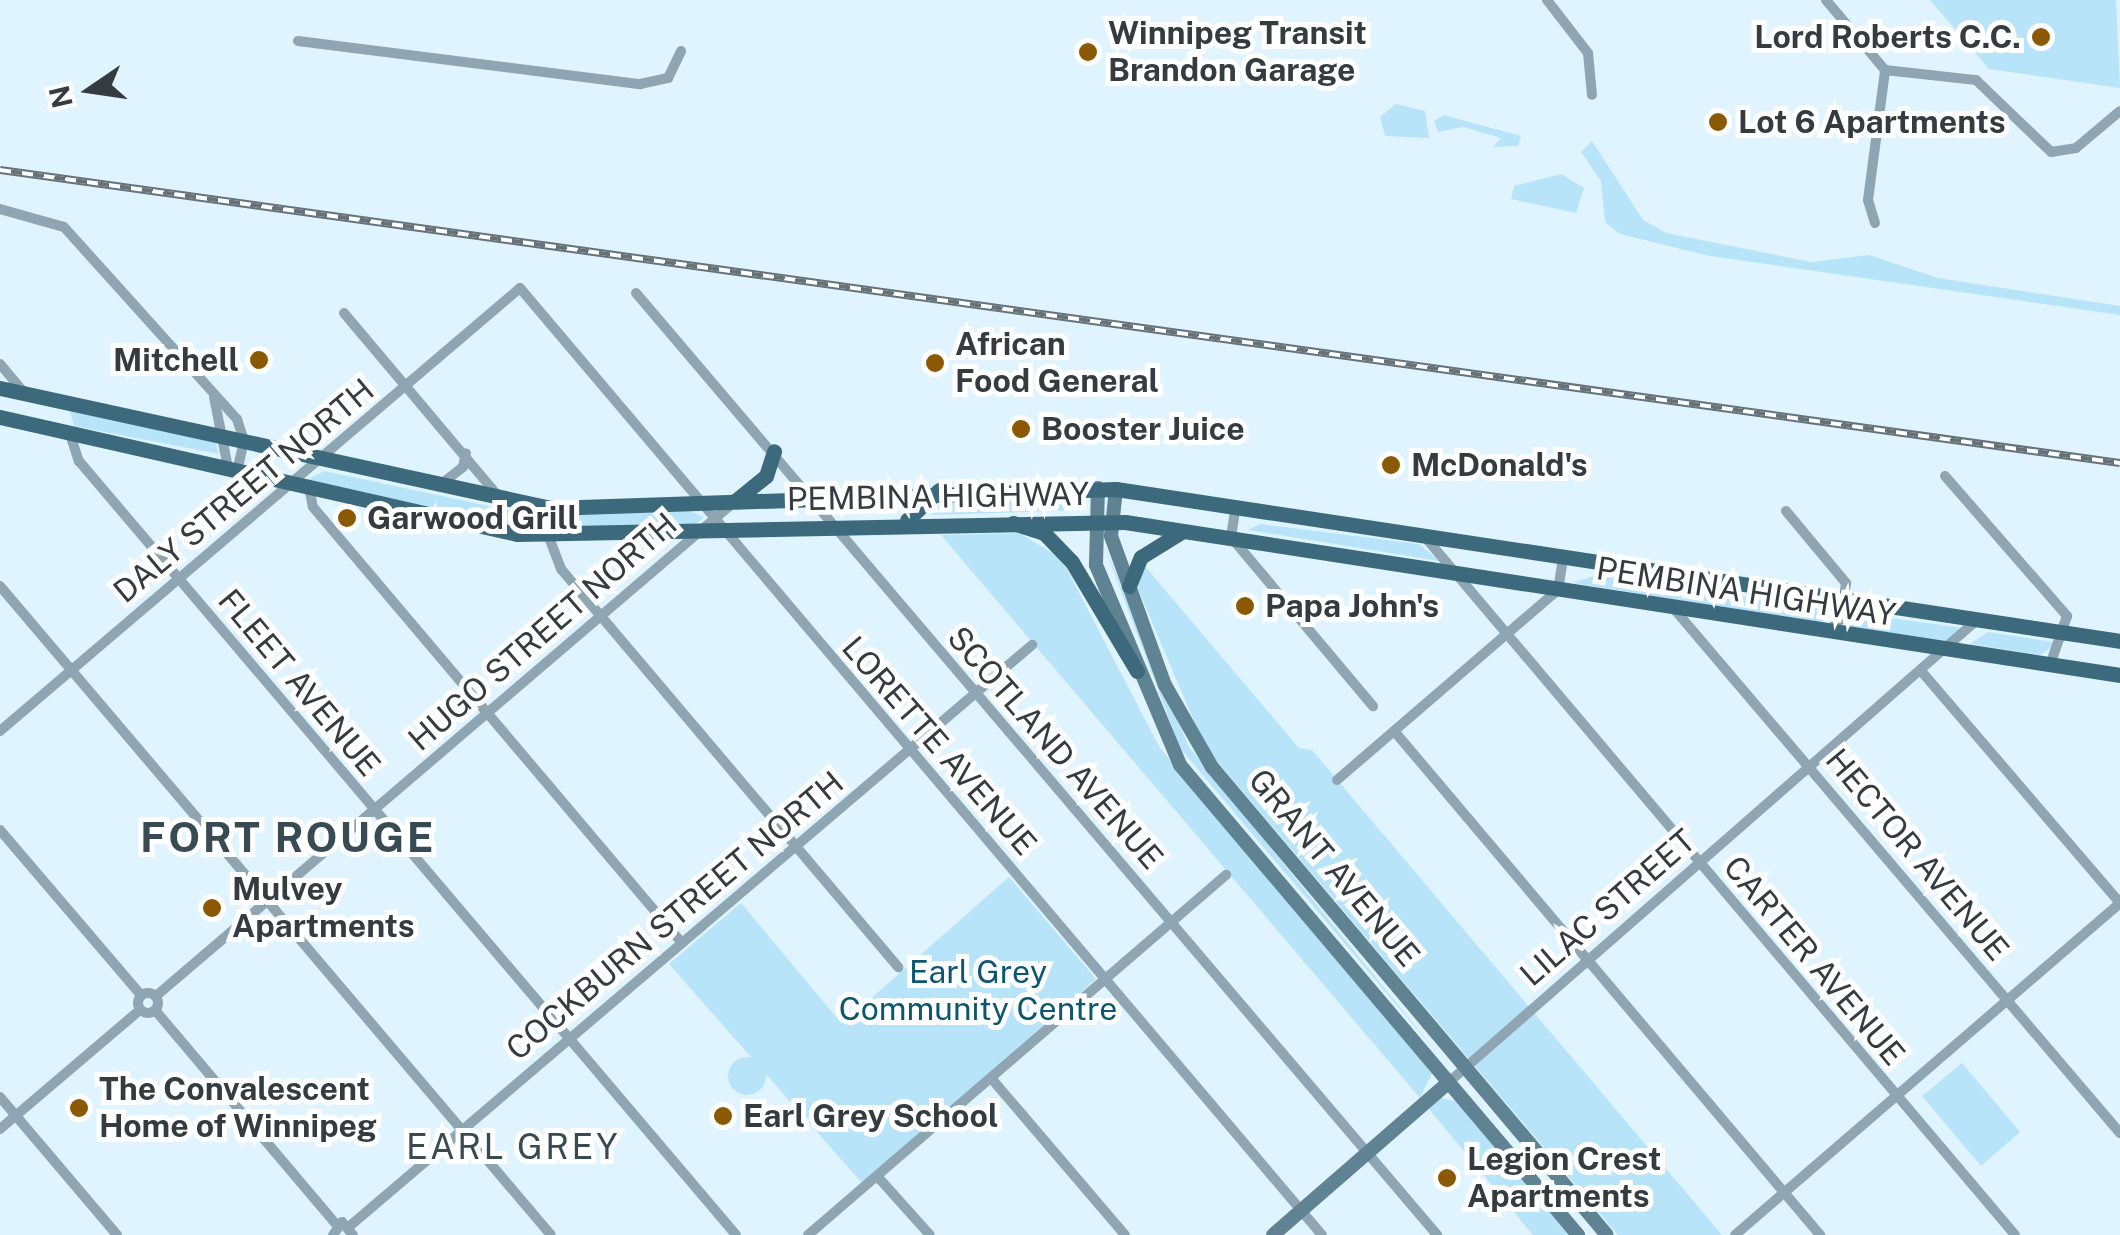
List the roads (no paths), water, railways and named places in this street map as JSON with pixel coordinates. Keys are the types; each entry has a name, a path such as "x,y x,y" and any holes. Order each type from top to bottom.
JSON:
{"main road":[{"name":"PEMBINA HIGHWAY","path":"0,388 537,506 701,503 940,490 1116,489 1844,602 2120,640"},
{"path":"44,395 69,431"},
{"name":"PEMBINA HIGHWAY","path":"0,417 549,538 697,534 719,525 833,526 1000,518 1105,520 2119,676"},
{"path":"735,501 766,476 774,451"},
{"name":"GRANT AVENUE","path":"1098,488 1105,520 1165,685 1212,767 1608,1235"},
{"name":"GRANT AVENUE","path":"1116,489 1096,565 1137,671 1180,764 1578,1235"},
{"path":"899,524 940,490"},
{"path":"1000,518 1044,533 1072,562 1137,671"},
{"path":"1129,586 1141,558 1186,530"},
{"name":"LILAC STREET","path":"1273,1235 1449,1082"}],"street":[{"path":"1548,0 1588,53 1592,95"},
{"path":"1826,0 1885,70 1976,80 2052,152 2076,148 2120,111"},
{"path":"298,41 640,84 668,78 681,51"},
{"path":"1875,224 1868,200 1885,70"},
{"path":"0,209 64,228 213,396 244,441 233,470"},
{"name":"DALY STREET NORTH","path":"0,731 520,288"},
{"name":"LORETTE AVENUE","path":"520,288 1322,1235"},
{"name":"SCOTLAND AVENUE","path":"636,294 774,451 833,526 1436,1235"},
{"path":"344,313 501,499"},
{"path":"0,364 24,392"},
{"path":"213,396 233,470"},
{"name":"FLEET AVENUE","path":"69,431 73,453 736,1235"},
{"path":"439,485 464,467 466,453"},
{"path":"1945,476 2067,616 2065,633 2049,666"},
{"path":"309,487 313,506 682,943"},
{"name":"HUGO STREET NORTH","path":"719,525 735,501"},
{"path":"537,506 549,538 600,617 898,967"},
{"path":"1236,506 1231,537 1373,706"},
{"path":"1786,511 1846,584 1844,602 1826,633"},
{"name":"HUGO STREET NORTH","path":"156,996 697,534"},
{"name":"CARTER AVENUE","path":"1422,534 2014,1235"},
{"path":"1337,780 1558,590 1563,559"},
{"path":"0,586 551,1235"},
{"name":"HECTOR AVENUE","path":"1675,610 2120,1133"},
{"name":"LILAC STREET","path":"1449,1082 1951,652 1976,620"},
{"name":"COCKBURN STREET NORTH","path":"352,1230 462,1130 1032,646"},
{"path":"1734,1235 2120,903 1924,674"},
{"path":"1395,732 1820,1235"},
{"path":"0,830 141,995 140,1010"},
{"path":"808,1235 1226,874"},
{"path":"141,995 156,996 155,1010 334,1230 352,1230"},
{"path":"0,1129 140,1010 155,1010"},
{"path":"991,1078 1124,1235"},
{"path":"0,1097 117,1235"},
{"path":"877,1176 930,1235"}],"railway":[{"path":"0,170 2120,463"}],"place":[{"name":"Lord Roberts C.C.","path":"2041,37"},
{"name":"Winnipeg Transit Brandon Garage","path":"1088,52"},
{"name":"Lot 6 Apartments","path":"1718,122"},
{"name":"Mitchell","path":"259,360"},
{"name":"African Food General","path":"935,363"},
{"name":"Booster Juice","path":"1021,429"},
{"name":"McDonald's","path":"1391,465"},
{"name":"Garwood Grill","path":"347,518"},
{"name":"Papa John's","path":"1245,606"},
{"name":"Mulvey Apartments","path":"212,908"},
{"name":"The Convalescent Home of Winnipeg","path":"79,1108"},
{"name":"Earl Grey School","path":"723,1116"},
{"name":"Legion Crest Apartments","path":"1447,1178"}],"district":[{"name":"FORT ROUGE","path":"288,837"},
{"name":"EARL GREY","path":"513,1147"}],"park label":[{"name":"Earl Grey Community Centre","path":"978,992"}]}
